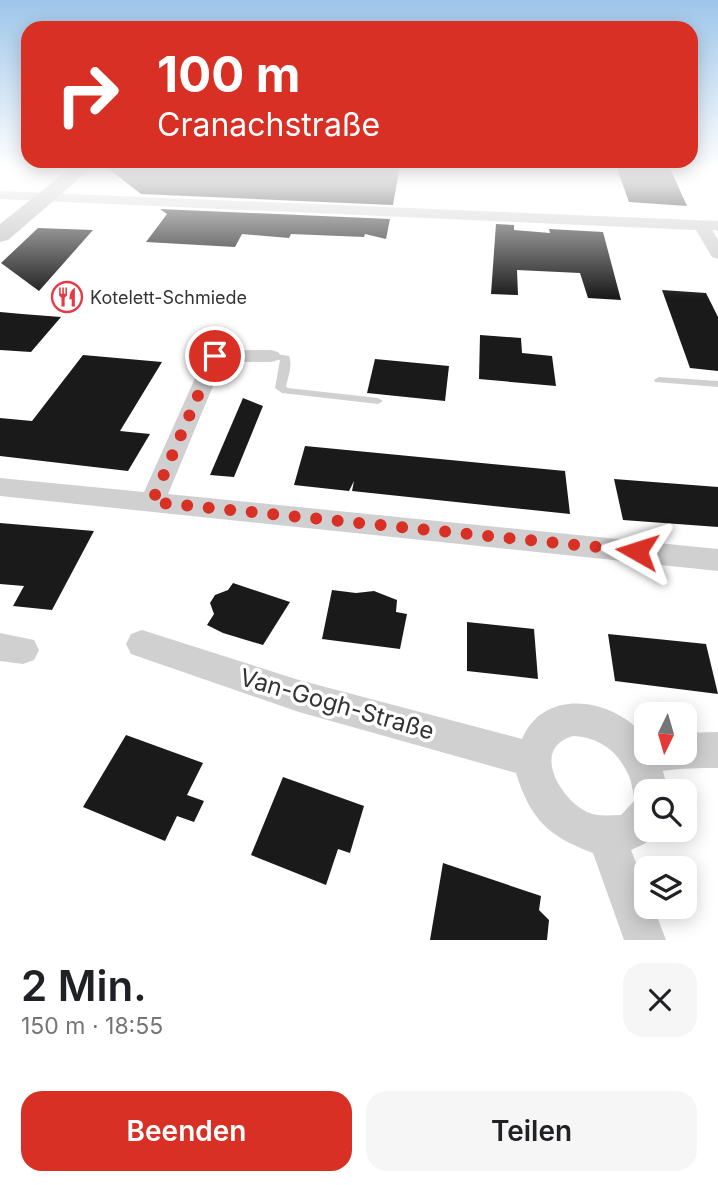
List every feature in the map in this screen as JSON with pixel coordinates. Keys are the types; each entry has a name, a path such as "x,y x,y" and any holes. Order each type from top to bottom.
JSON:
{"street":[{"path":"0,235 30,210"},
{"path":"340,210 710,226 718,254"},
{"path":"152,502 215,356 271,356"},
{"path":"0,487 718,560"},
{"name":"Van-Gogh-Straße","path":"142,643 299,696 533,760"},
{"path":"634,742 599,722 575,719 555,725 539,739 533,760 538,787 554,813 578,831 607,838 628,833 634,828"},
{"path":"697,751 718,750"},
{"path":"607,838 645,940"}],"lane":[{"path":"271,356 285,358 280,388 286,391 378,401"},
{"path":"659,380 718,384"}],"building":[{"path":"161,210 390,219 386,239 365,234 364,237 291,234 289,238 242,234 235,247 146,242 167,214"},
{"path":"496,224 514,225 514,230 550,233 549,229 603,232 621,300 588,298 580,273 517,270 518,295 491,294"},
{"path":"38,228 93,230 39,291 1,263"},
{"path":"662,290 706,293 718,317 718,371 690,368"},
{"path":"0,312 61,317 31,352 0,350"},
{"path":"480,335 521,338 522,353 552,356 556,386 479,379"},
{"path":"83,355 162,362 120,431 150,434 128,471 0,456 0,418 32,421"},
{"path":"375,359 449,366 445,401 367,393"},
{"path":"243,398 263,406 234,477 210,475"},
{"path":"305,446 565,471 570,514 352,491 354,481 349,491 294,485"},
{"path":"614,479 718,487 718,527 623,520"},
{"path":"0,523 94,531 52,610 13,606 24,586 0,584"},
{"path":"233,583 290,602 263,645 223,633 207,625 214,614 210,603 215,595 228,590"},
{"path":"332,590 356,593 374,591 397,600 396,612 407,614 400,649 322,639"},
{"path":"467,622 534,629 538,679 467,671"},
{"path":"608,634 706,644 718,694 615,681"},
{"path":"126,735 203,763 187,795 204,801 194,822 177,816 165,841 83,807"},
{"path":"283,777 364,806 350,853 338,849 326,885 251,855"},
{"path":"443,863 541,896 539,910 549,920 547,940 430,940"}],"place":[{"name":"Kotelett-Schmiede","path":"67,297"}],"route":[{"path":"215,356 152,502 637,551"}]}
